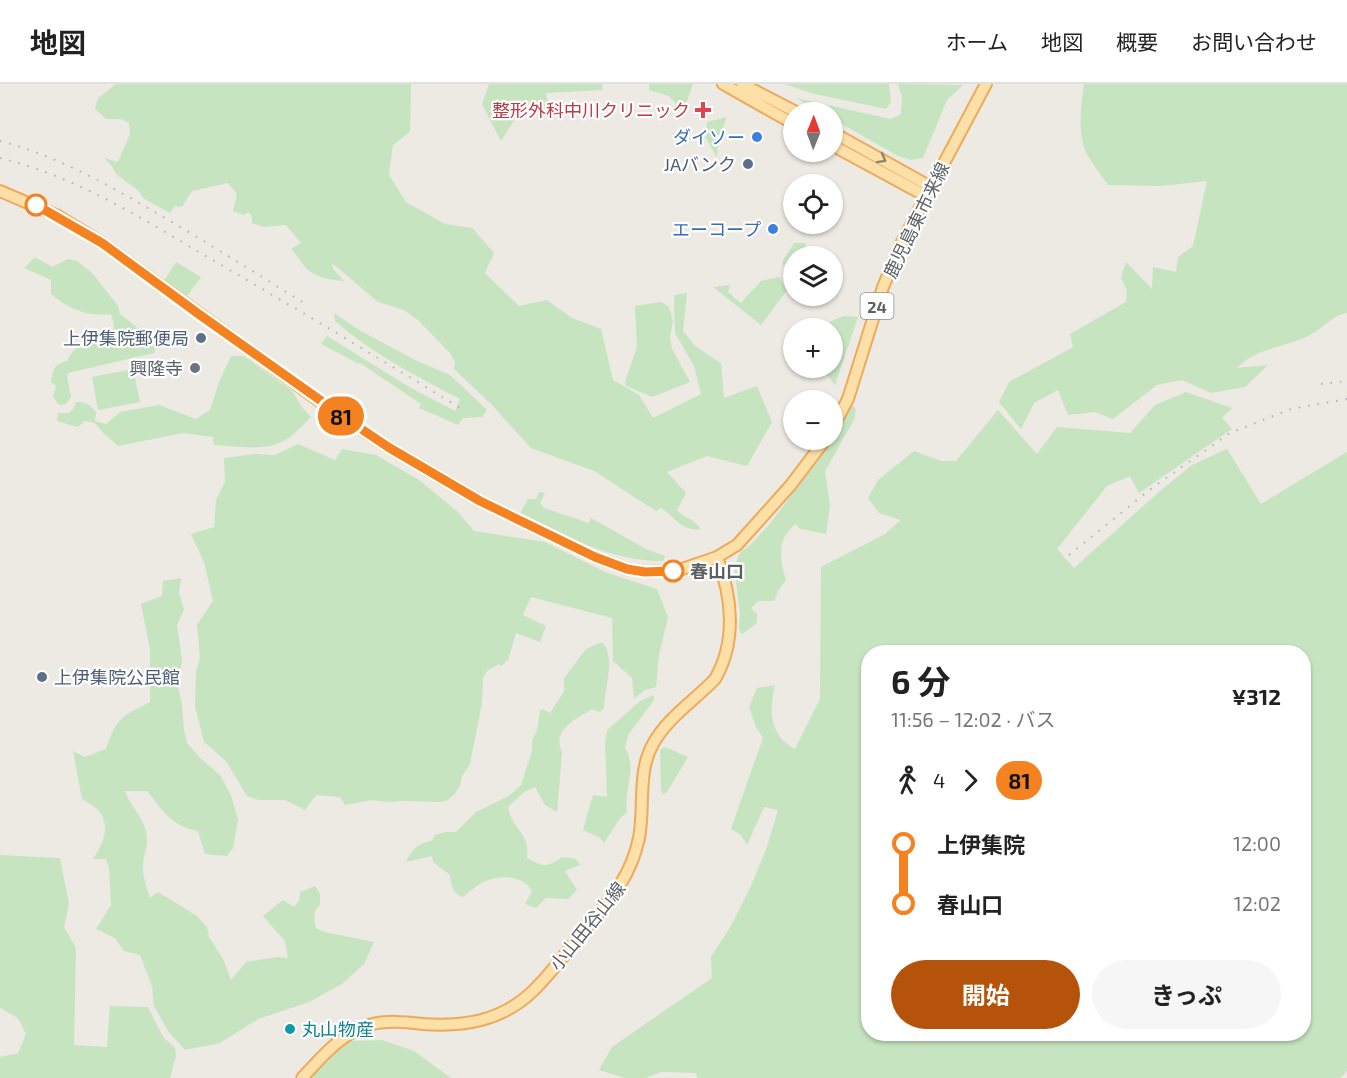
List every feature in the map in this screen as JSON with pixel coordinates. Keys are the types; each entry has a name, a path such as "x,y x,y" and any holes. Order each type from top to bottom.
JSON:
{"main road":[{"path":"723,84 783,118"},
{"path":"742,84 783,105"},
{"name":"鹿児島東市来線","path":"843,408 848,399 883,287 902,242 986,84"},
{"path":"843,139 928,191"},
{"path":"843,150 928,191"},
{"path":"0,191 58,216 102,243 332,410 388,447 480,501 595,557 627,569 645,572 679,570 717,557 736,545 760,521 817,450"},
{"name":"小山田谷山線","path":"302,1078 344,1037 369,1025 402,1022 464,1025 487,1020 507,1011 532,992 615,895 632,865 637,845 642,816 644,772 649,752 660,733 714,678 720,669 728,646 729,607 723,573 717,557"}],"green space":[{"path":"116,84 411,84 410,132 393,145 389,175 406,202 445,224 472,228 494,253 485,273 519,306 547,300 572,318 601,329 613,380 639,395 653,418 701,394 694,366 675,333 674,295 687,293 683,331 695,346 721,363 724,398 757,386 772,422 747,466 707,456 667,472 686,493 677,510 701,529 684,526 661,508 656,511 594,471 531,448 491,404 454,369 455,362 450,353 418,320 404,310 378,302 332,263 333,269 344,281 315,275 305,267 291,249 301,243 286,225 264,227 252,223 249,212 244,215 233,211 237,194 228,183 192,191 182,207 175,206 170,213 143,198 139,191 116,174 104,158 118,162 130,134 129,123 121,119 106,119 95,109 98,98"},
{"path":"489,84 602,84 603,90 546,93 550,112 525,103 501,141 482,104"},
{"path":"649,84 693,84 683,112 669,96 649,90"},
{"path":"784,84 889,84 891,102 886,109 815,94"},
{"path":"898,84 963,85 947,100 923,158 911,160 898,156 843,125 843,108 891,119 901,114 902,97"},
{"path":"1084,84 1347,84 1347,313 1334,318 1305,337 1254,355 1245,361 1237,368 1268,365 1245,387 1211,393 1182,380 1157,385 1113,419 1095,412 1068,415 1058,390 1034,403 1021,429 999,402 1009,382 1073,347 1070,334 1126,302 1127,290 1121,278 1126,262 1152,289 1153,267 1176,272 1178,257 1193,246 1207,181 1161,186 1108,185 1089,158 1082,138"},
{"path":"727,117 718,140 717,158 706,138 707,122"},
{"path":"794,243 805,243 806,246 792,246"},
{"path":"35,257 52,267 68,259 77,261 93,274 118,306 120,314 144,333 144,338 157,346 154,353 68,373 71,397 66,404 59,405 53,397 56,386 51,382 55,368 67,361 80,345 91,341 112,339 114,324 111,314 79,311 51,294 51,280 24,268"},
{"path":"176,262 201,277 187,296 164,281"},
{"path":"779,277 783,284 783,295 761,325 713,287 730,285 728,292 741,303 761,281"},
{"path":"661,302 669,307 673,321 670,337 672,349 690,382 652,397 626,386 625,382 637,347 635,306"},
{"path":"334,313 361,331 415,360 450,375 487,410 482,417 463,418 458,425 419,408 421,404 360,363 321,344 327,336 411,388 455,411 460,399 364,344 335,321"},
{"path":"858,317 843,361 843,318 839,318"},
{"path":"231,356 244,356 292,391 311,417 282,442 271,446 255,447 214,445 213,437 183,433 118,446 95,423 85,421 78,427 57,421 58,413 69,413 76,402 89,405 96,412 95,421 106,424 120,412 159,405 196,419 210,410"},
{"path":"133,369 140,402 98,410 92,377"},
{"path":"829,378 837,378 835,385"},
{"path":"1186,392 1232,408 1222,418 1232,429 1139,493 1130,476 1107,486 1057,549 1074,568 1192,465 1227,449 1261,504 1347,452 1347,1071 1340,1078 698,1078 695,1073 661,1072 646,1078 625,1078 599,1070 612,1047 712,978 711,957 732,924 751,886 767,847 778,810 764,807 747,845 741,835 731,829 763,738 756,727 749,707 757,688 775,685 772,704 773,722 780,737 795,749 820,699 821,567 885,534 901,520 879,513 868,498 878,480 914,451 941,461 956,461 998,410 1037,454 1057,427 1130,433 1155,405"},
{"path":"852,405 856,409 854,420 843,439 843,421"},
{"path":"298,444 335,460 342,449 376,455 419,480 458,512 474,531 545,542 605,572 657,589 668,617 659,655 656,687 645,690 634,699 632,678 613,661 612,618 531,597 523,615 546,626 540,642 516,633 508,660 501,666 499,664 487,671 483,678 482,703 470,764 462,776 460,786 446,801 386,802 372,800 345,805 340,797 316,795 305,810 285,800 259,800 247,796 226,761 204,742 195,706 196,673 200,657 197,625 213,601 204,562 191,534 214,527 216,500 225,482 224,458 255,454 275,455"},
{"path":"826,450 837,450 825,471 830,505 826,534 800,529 796,524 790,529 785,535 781,549 786,580 774,601 758,601 751,608 757,614 757,623 742,634 739,629 736,562 740,553 768,526"},
{"path":"539,492 545,493 540,503 544,508 589,523 591,518 646,549 665,556 663,561 625,557 607,552 571,539 519,515 528,499 536,499"},
{"path":"181,578 179,592 184,610 177,625 182,659 178,687 187,743 220,775 231,795 238,820 233,848 227,856 205,854 198,831 174,821 147,791 125,791 145,828 147,844 143,869 150,898 158,892 197,916 207,927 209,937 223,959 231,980 246,962 277,957 288,958 285,941 263,916 283,900 294,907 299,901 300,892 315,886 320,894 320,905 314,916 316,928 324,932 374,942 364,964 342,984 309,1002 258,1019 220,1043 185,1050 168,1031 154,1006 152,986 140,955 124,951 115,938 96,929 111,905 109,868 106,859 93,859 103,841 105,822 98,810 82,799 73,751 85,757 106,749 113,730 121,719 150,702 150,649 141,604 162,596 163,581"},
{"path":"603,643 609,657 604,708 600,712 592,709 562,731 559,744 562,752 557,812 545,805 535,787 524,792 508,807 510,815 526,842 527,858 545,865 562,857 576,859 580,865 565,871 577,890 568,899 546,898 536,908 525,904 532,891 528,885 516,879 503,877 483,882 463,897 454,891 450,875 433,862 432,856 406,862 419,845 432,841 435,835 456,832 476,812 509,796 521,785 532,751 532,741 537,730 540,711 542,709 550,713 564,691 564,678 586,649"},
{"path":"654,695 654,700 628,735 625,748 630,764 627,813 620,818 604,843 599,837 583,830 593,795 607,797 605,744 607,730 640,701"},
{"path":"665,747 688,757 667,792 663,794 660,750"},
{"path":"0,855 60,858 69,904 64,927 76,948 74,1045 107,1047 110,1006 148,1007 163,1037 175,1048 176,1056 170,1078 0,1078 0,1057 18,1053 26,1034 18,1018 0,1008"},
{"path":"382,1040 414,1051 451,1078 308,1078 335,1051 350,1041"}],"railway":[{"path":"0,141 59,162 116,190 309,306"},
{"path":"0,158 82,187 134,214 460,408"},
{"path":"1321,384 1347,381"},
{"path":"1069,555 1152,488 1230,433 1291,409 1347,399"}],"bus line":[{"name":"81","path":"36,205 102,243 332,410 388,447 480,501 595,557 627,569 645,572 673,571"}],"place":[{"name":"整形外科中川クリニック","path":"703,110"},
{"name":"ダイソー","path":"757,137"},
{"name":"JAバンク","path":"748,164"},
{"name":"エーコープ","path":"773,229"},
{"name":"上伊集院郵便局","path":"201,338"},
{"name":"興隆寺","path":"195,368"},
{"name":"春山口","path":"673,571"},
{"name":"上伊集院公民館","path":"42,677"},
{"name":"丸山物産","path":"290,1029"}]}
